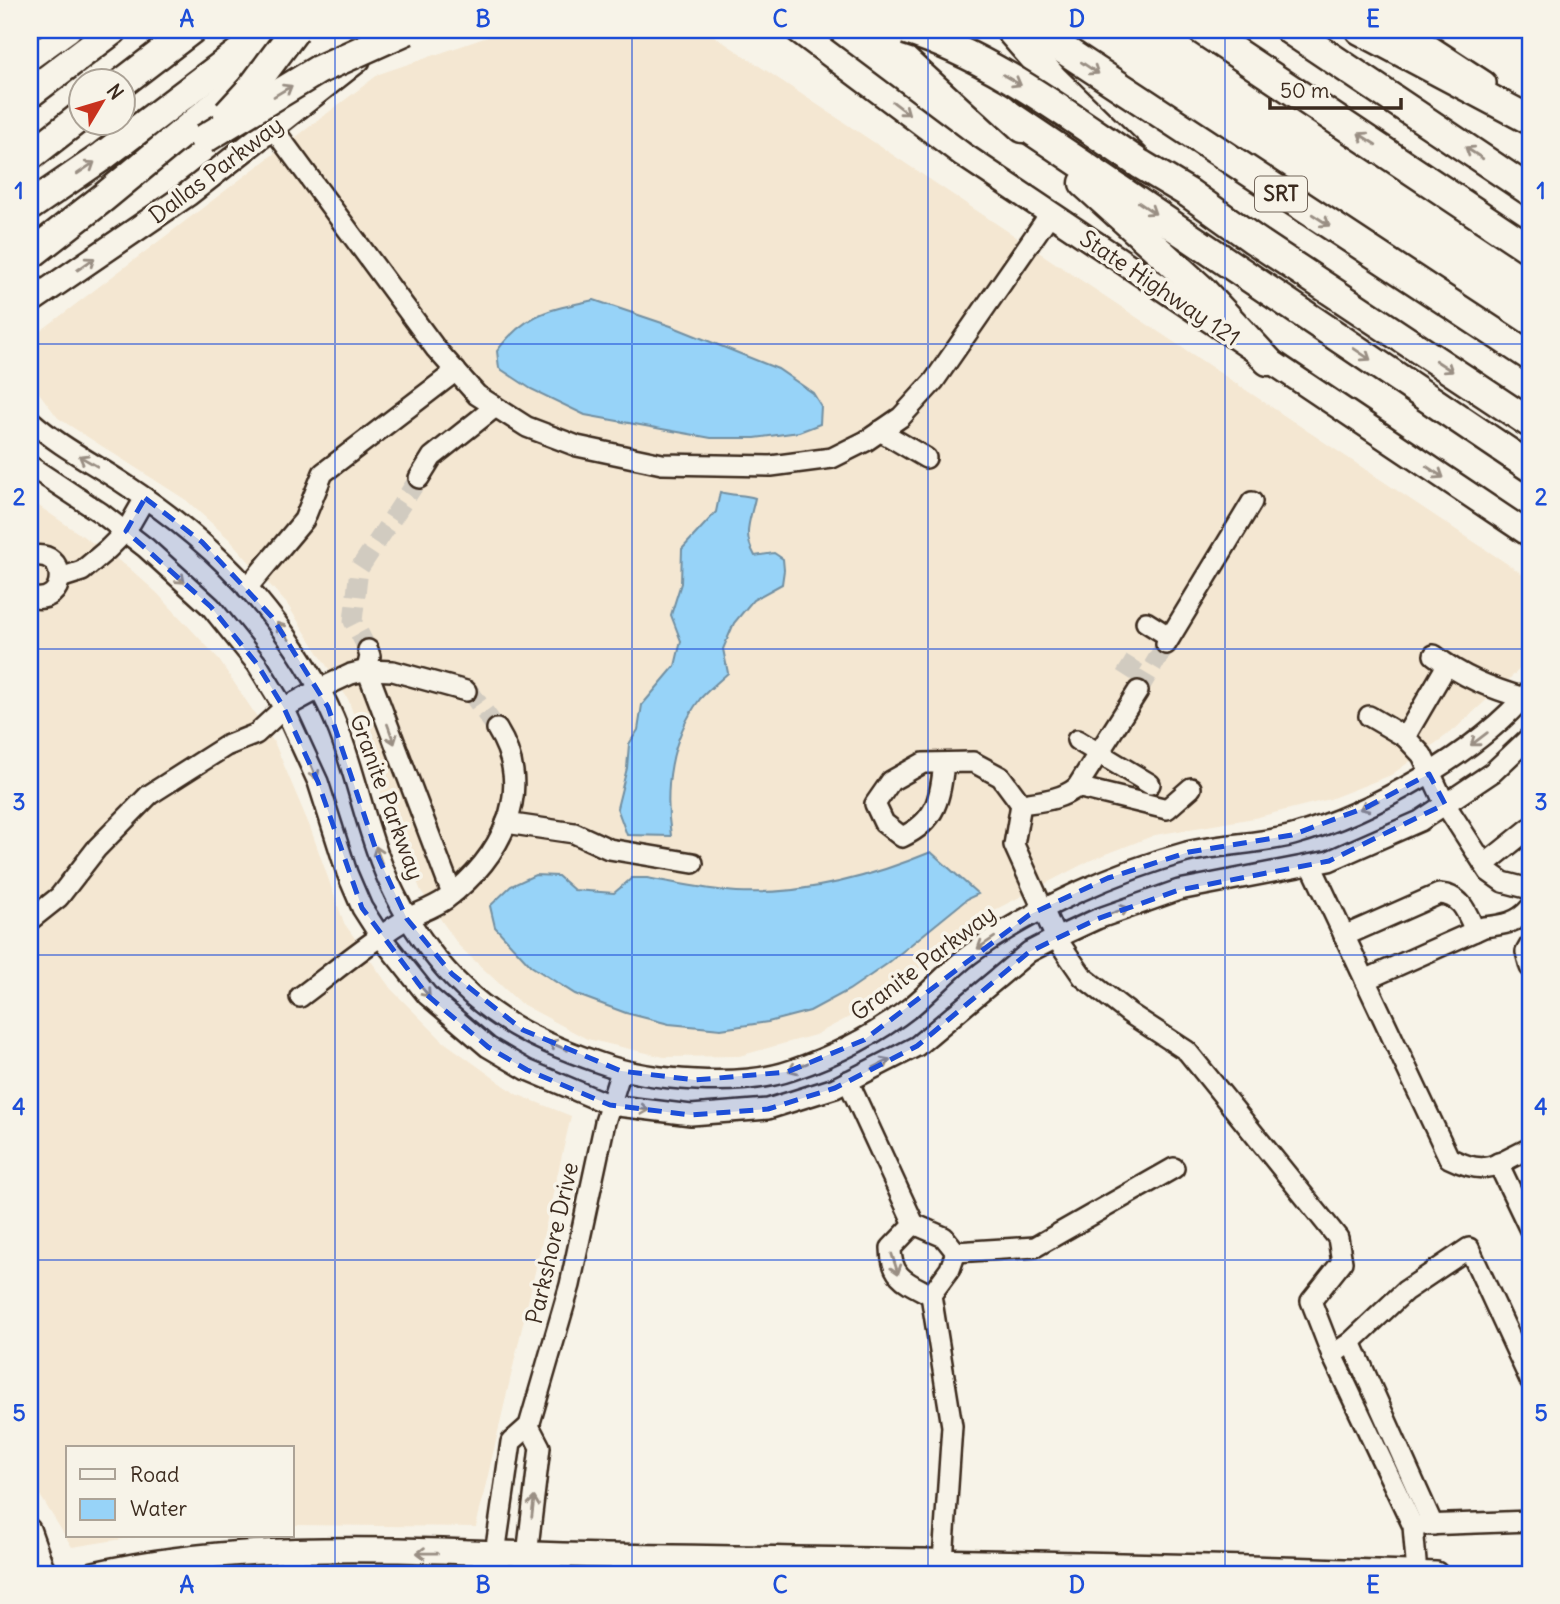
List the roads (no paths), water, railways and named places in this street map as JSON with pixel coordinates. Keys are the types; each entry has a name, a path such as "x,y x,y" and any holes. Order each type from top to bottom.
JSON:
{"highway":[{"path":"30,93 113,30"},
{"path":"136,72 191,30"},
{"path":"30,206 103,156 269,30"},
{"path":"30,274 97,228 204,139 251,89 295,30"},
{"path":"30,254 201,118 303,30"},
{"path":"204,139 318,70 407,30"},
{"path":"906,30 975,60 1035,93 1530,423"},
{"path":"916,30 1201,289 1268,360"},
{"path":"1010,30 1053,79 1140,164"},
{"name":"SRT","path":"1034,30 1530,356"},
{"path":"1202,30 1530,249"},
{"path":"1290,30 1530,191"},
{"path":"1311,30 1358,77"},
{"path":"1360,30 1530,120"},
{"path":"1009,115 1530,467"},
{"path":"30,156 66,128"}],"main road":[{"path":"30,58 69,30"},
{"name":"Dallas Parkway","path":"30,302 188,194 396,30"},
{"name":"State Highway 121","path":"797,30 962,154 1530,535"},
{"path":"1403,30 1530,114"},
{"path":"94,1574 159,1561 262,1551 498,1564 1436,1574"}],"street":[{"path":"272,127 436,349 477,395 527,427 577,446 662,464 771,466 832,458 880,431 901,417 934,381 1050,214"},
{"path":"247,588 304,520 323,473 456,371"},
{"path":"419,478 432,457 495,407"},
{"name":"Granite Parkway","path":"30,420 53,441 145,498 202,542 247,588 295,648 340,733 379,859 407,919 452,974 502,1018 523,1030 621,1071 695,1080 743,1079 787,1072 864,1040 911,1006 968,955 1029,915 1108,878 1189,852 1292,835 1367,807 1429,774 1485,735 1527,694"},
{"path":"880,431 926,458"},
{"path":"30,466 126,531 211,607 257,664 285,708 318,782 347,873 362,908 380,936 427,995 488,1047 527,1070 610,1105 691,1115 768,1109 835,1088 917,1046 1029,953 1056,938 1097,919 1179,890 1329,861 1408,826 1445,804 1493,772 1530,737"},
{"path":"60,578 82,571 126,531 145,498"},
{"path":"1146,622 1168,641 1252,502"},
{"path":"30,556 43,555 49,558 55,563 60,578 55,592 49,596 41,599 30,597"},
{"path":"30,920 59,897 97,848 149,795 226,746 256,734 285,708 351,674 367,660"},
{"path":"367,660 393,671 466,691"},
{"path":"367,660 452,894"},
{"path":"1405,737 1440,660 1480,684 1527,694"},
{"path":"1021,804 1058,798 1077,787 1138,691"},
{"path":"1369,716 1405,737 1422,755 1445,804 1484,866 1503,882 1530,889"},
{"path":"300,998 380,936 443,901 475,875 500,839 515,799 510,760 497,729"},
{"path":"1077,740 1150,784"},
{"path":"944,763 973,762 1001,777 1021,804 1014,845 1056,938 1083,977 1129,1013 1187,1051 1338,1238 1342,1262 1311,1301 1332,1355 1423,1525"},
{"path":"1077,787 1167,809 1191,788"},
{"path":"506,823 574,833 609,849 693,863"},
{"path":"1484,866 1530,828"},
{"path":"1311,865 1449,1158 1469,1168 1485,1169 1530,1148"},
{"path":"1344,936 1439,894 1450,895 1464,905 1475,931"},
{"path":"1365,980 1475,931 1528,920"},
{"path":"1530,945 1526,952 1530,967"},
{"name":"Parkshore Drive","path":"498,1564 512,1442 529,1426 570,1284 610,1105 621,1071"},
{"path":"848,1081 914,1224 944,1237 956,1252"},
{"path":"1498,1163 1527,1217"},
{"path":"956,1252 1035,1247 1174,1168"},
{"path":"914,1224 891,1248 891,1263 899,1277 930,1296"},
{"path":"1332,1355 1351,1342 1405,1290 1469,1248 1530,1380"},
{"path":"943,1568 952,1426 930,1296 950,1269 956,1252"},
{"path":"1351,1342 1423,1525 1417,1574"},
{"path":"524,1564 540,1447 529,1426"},
{"path":"1423,1525 1530,1521"},
{"path":"30,1529 46,1574"}],"water":[{"path":"594,300 671,326 778,369 813,393 821,406 820,424 799,432 755,438 711,438 585,415 531,389 499,368 497,351 529,320 552,310"},
{"path":"720,492 755,498 748,527 751,548 755,556 774,553 783,559 782,584 753,600 734,623 723,649 728,673 700,699 682,731 669,783 671,836 627,835 617,808 627,768 629,744 638,730 642,705 675,666 681,641 671,615 681,583 682,549 716,512"},
{"path":"931,852 978,894 967,899 887,964 849,990 810,1011 768,1022 721,1029 669,1024 626,1013 575,994 531,966 495,927 490,906 511,886 535,875 558,876 574,890 614,893 632,878 737,892 787,891 861,876"}],"tunnel":[{"path":"368,650 353,621 359,569 419,478"},
{"path":"1138,691 1166,644"},
{"path":"1122,663 1146,678"},
{"path":"466,691 470,692 497,729"}]}
